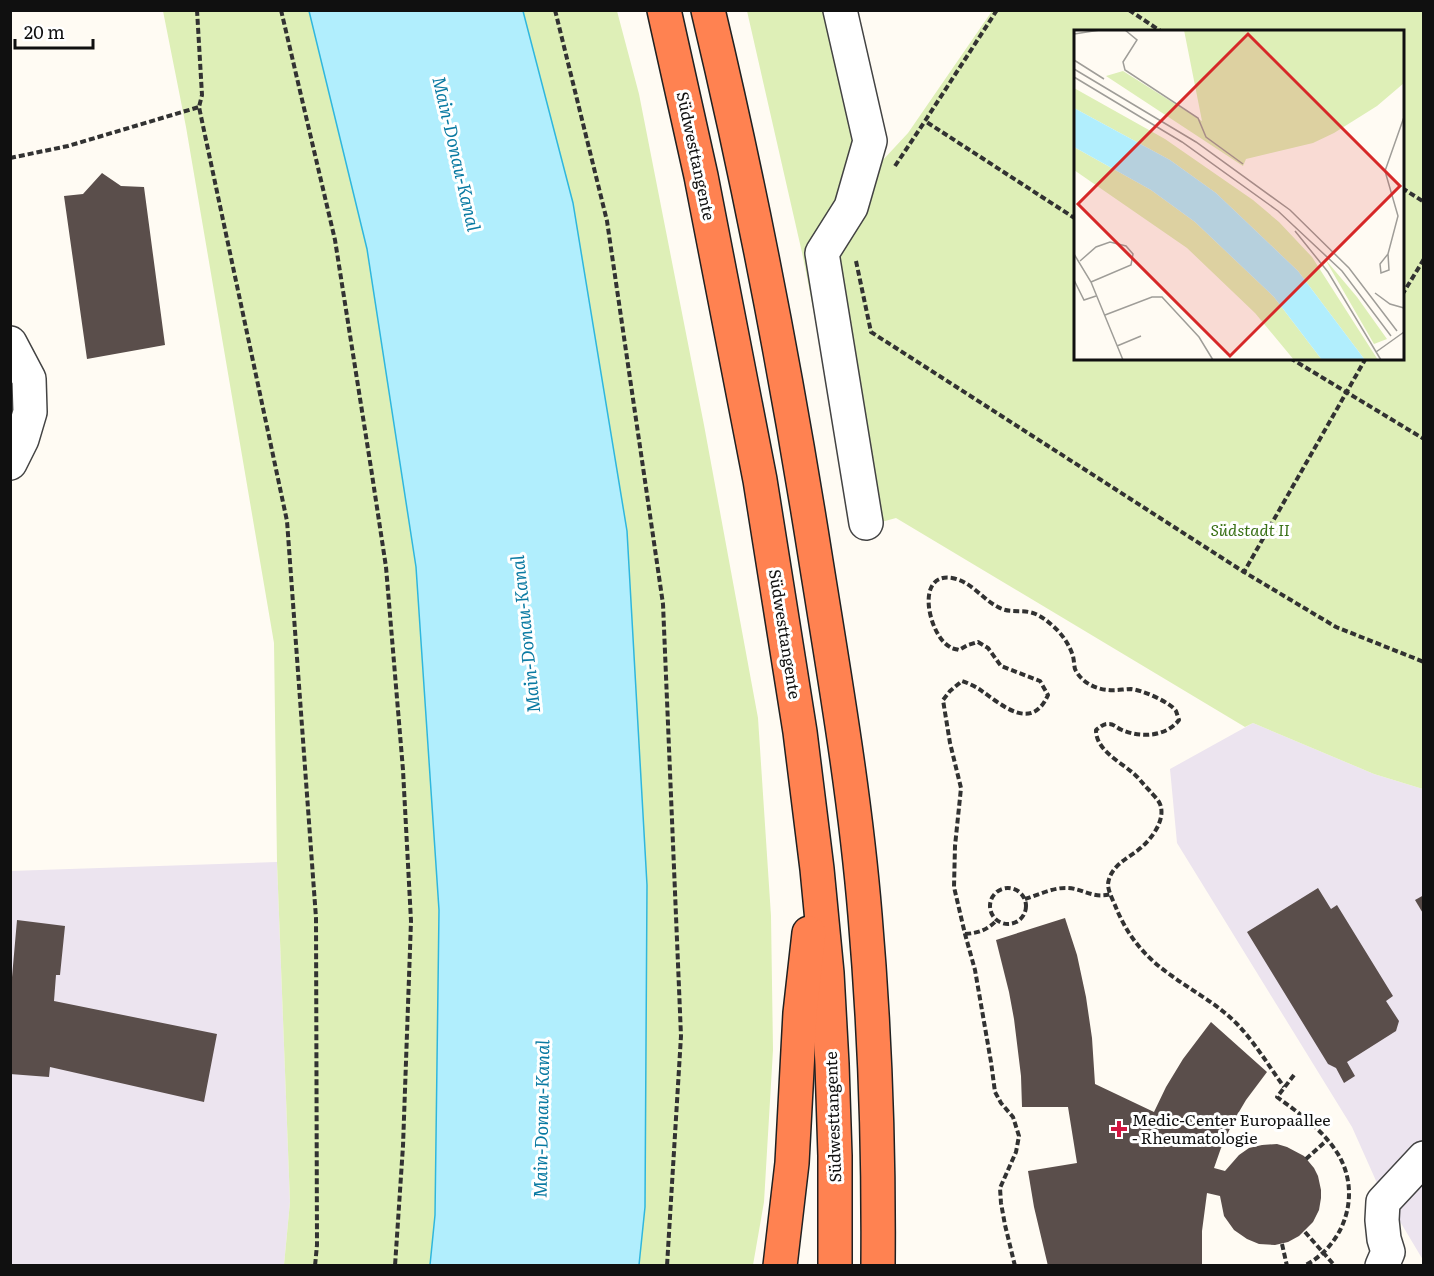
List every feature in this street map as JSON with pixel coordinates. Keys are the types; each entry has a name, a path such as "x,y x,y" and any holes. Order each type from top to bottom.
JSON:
{"highway":[{"name":"Südwesttangente","path":"664,10 701,176 760,480 800,732 817,869 832,1064 835,1266"},
{"path":"708,10 757,236 800,461 842,724 865,914 874,1033 878,1143 878,1266"},
{"path":"780,1266 792,1163 800,1013 817,869"}],"lane":[{"path":"840,10 870,141 851,207 822,253 866,523"},
{"path":"10,343 29,380 30,412 22,439 10,463"},
{"path":"1390,1261 1384,1239 1383,1202 1424,1158"}],"path":[{"path":"196,10 202,95 199,107 287,521 316,918 317,1245 315,1266"},
{"path":"280,10 335,240 386,567 403,770 411,921 403,1146 394,1266"},
{"path":"555,10 607,221 663,604 681,1036 667,1266"},
{"path":"894,168 997,10"},
{"path":"1129,10 1159,30"},
{"path":"10,158 68,146 199,107"},
{"path":"925,121 1074,218"},
{"path":"1404,189 1424,202"},
{"path":"855,256 871,332 1244,572 1336,627 1424,662"},
{"path":"1404,292 1424,259"},
{"path":"1293,360 1424,439"},
{"path":"1244,572 1365,360"},
{"path":"1015,1266 1005,1225 1000,1188 1016,1152 1019,1136 1013,1118 995,1092 975,970 954,886 961,788 943,700 962,681 976,687 1010,710 1023,714 1033,713 1043,705 1048,695 1040,681 1002,666 988,648 978,642 958,650 949,647 939,638 933,626 929,602 929,593 933,584 951,578 967,583 1000,609 1028,612 1042,617 1066,639 1075,668 1082,680 1108,690 1134,689 1154,696 1172,706 1177,712 1179,720 1174,726 1161,733 1140,735 1121,730 1111,724 1103,724 1096,730 1096,736 1113,759 1134,774 1160,805 1161,818 1156,830 1149,840 1113,870 1108,884 1128,933 1140,948 1170,975 1238,1025 1284,1087"},
{"path":"1004,888 1017,890 1025,899 1027,906 1025,913 1017,922 1005,924 997,920 991,912 993,896 1004,888"},
{"path":"1025,899 1067,888 1094,896 1111,894"},
{"path":"965,934 978,933 989,928 997,920"},
{"path":"1294,1075 1276,1097 1304,1116 1327,1140 1343,1165 1349,1187 1349,1200 1342,1228 1330,1246 1304,1266"},
{"path":"1306,1159 1327,1140"},
{"path":"1305,1232 1335,1266"},
{"path":"1282,1244 1287,1266"}],"shaded area":[{"path":"1253,723 1374,774 1423,789 1423,1260 1377,1183 1352,1127 1177,843 1170,769"},
{"path":"277,862 290,1202 284,1265 11,1265 10,871"}],"green space":[{"path":"163,11 309,11 367,249 416,567 439,910 435,1215 430,1265 284,1265 290,1202 277,862 274,643 186,127"},
{"path":"523,11 617,11 639,94 704,425 758,718 771,916 773,1050 764,1202 753,1265 639,1265 645,1207 647,885 573,203"},
{"name":"Südstadt II","path":"747,11 835,11 868,176 908,133 992,11 1423,11 1423,789 1374,774 1253,723 1245,727 896,518 856,529 803,257"}],"water":[{"name":"Main-Donau-Kanal","path":"309,11 523,11 573,203 627,531 647,885 645,1207 639,1265 430,1265 435,1215 439,910 416,567 367,249"}],"building":[{"path":"102,173 121,186 144,187 165,345 87,359 64,196 83,194"},
{"path":"10,372 20,386 10,409"},
{"path":"1318,888 1331,909 1337,905 1393,996 1386,1001 1399,1021 1396,1031 1347,1062 1355,1076 1344,1083 1336,1068 1328,1064 1247,932"},
{"path":"1424,895 1424,915 1415,900"},
{"path":"1065,918 1077,955 1086,997 1095,1084 1154,1112 1183,1059 1211,1022 1267,1072 1233,1122 1214,1168 1225,1171 1239,1155 1249,1148 1262,1145 1277,1144 1304,1156 1318,1176 1321,1198 1319,1210 1313,1222 1299,1236 1275,1245 1259,1244 1247,1239 1234,1230 1224,1216 1220,1196 1207,1193 1202,1231 1202,1266 1048,1266 1028,1171 1077,1163 1068,1107 1022,1107 1021,1076 1014,1019 996,940"},
{"path":"17,920 65,926 60,975 56,975 54,1001 217,1034 204,1102 50,1067 49,1077 10,1074 10,1000"}],"place":[{"name":"Medic-Center Europaallee - Rheumatologie","path":"1119,1129"}]}
